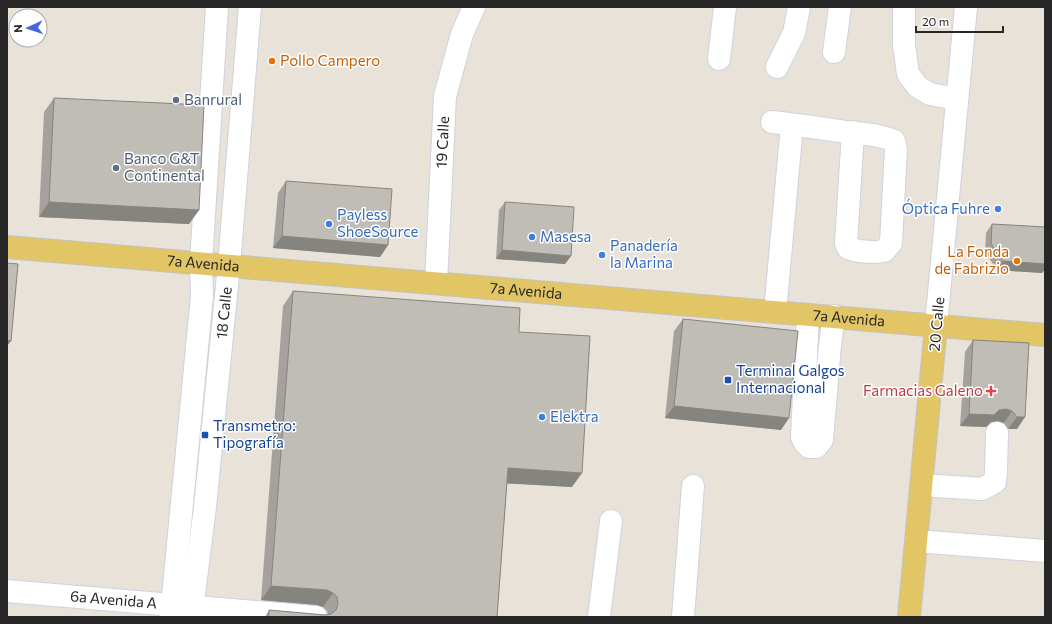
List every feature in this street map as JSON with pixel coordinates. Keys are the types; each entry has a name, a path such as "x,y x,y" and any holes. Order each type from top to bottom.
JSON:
{"main road":[{"name":"7a Avenida","path":"7,246 1045,335"},
{"name":"20 Calle","path":"909,617 936,325"}],"street":[{"name":"18 Calle","path":"182,611 202,296 201,263 217,7"},
{"name":"18 Calle","path":"182,611 205,507 229,265 250,7"},
{"name":"19 Calle","path":"436,283 445,96 462,34 474,7"},
{"path":"719,59 726,7"},
{"path":"777,67 794,33 799,7"},
{"path":"834,52 840,7"},
{"path":"904,7 904,45 908,74 918,86 930,94 957,99"},
{"name":"20 Calle","path":"936,325 966,7"},
{"path":"775,312 782,124 853,132 885,136 894,141 896,149 891,243 884,251 876,252 855,251 848,248 846,243 853,132"},
{"path":"808,315 802,437 809,447 816,448 822,440 834,316"},
{"path":"922,485 982,489 995,482 997,433"},
{"path":"682,617 692,486"},
{"path":"598,617 611,521"},
{"path":"916,542 1045,551"},
{"name":"6a Avenida A","path":"7,591 182,611 316,617"}],"building":[{"name":"Banco G&T Continental","path":"54,98 204,105 199,210 49,202"},
{"name":"Payless ShoeSource","path":"286,181 392,189 388,245 282,236"},
{"name":"Masesa","path":"505,202 574,207 571,256 502,250"},
{"name":"La Fonda de Fabrizio","path":"992,224 1045,227 1045,264 1003,261 991,244"},
{"path":"7,263 18,264 11,341 7,340"},
{"path":"293,291 520,308 519,332 590,336 582,473 508,468 497,617 269,617 269,610 325,615 331,614 336,610 338,604 337,597 327,590 271,586"},
{"name":"Terminal Galgos Internacional","path":"683,319 798,331 789,418 674,406"},
{"name":"Farmacias Galeno","path":"973,340 1029,343 1025,417 1017,417 1012,411 1006,409 999,410 994,415 969,414"}],"place":[{"name":"Pollo Campero","path":"272,61"},
{"name":"Banrural","path":"176,100"},
{"name":"Banco G&T Continental","path":"116,168"},
{"name":"Óptica Fuhre","path":"998,209"},
{"name":"Payless ShoeSource","path":"329,224"},
{"name":"Masesa","path":"532,237"},
{"name":"Panadería la Marina","path":"602,255"},
{"name":"La Fonda de Fabrizio","path":"1017,261"},
{"name":"Terminal Galgos Internacional","path":"728,380"},
{"name":"Farmacias Galeno","path":"991,391"},
{"name":"Elektra","path":"542,417"},
{"name":"Transmetro: Tipografía","path":"205,435"}]}
